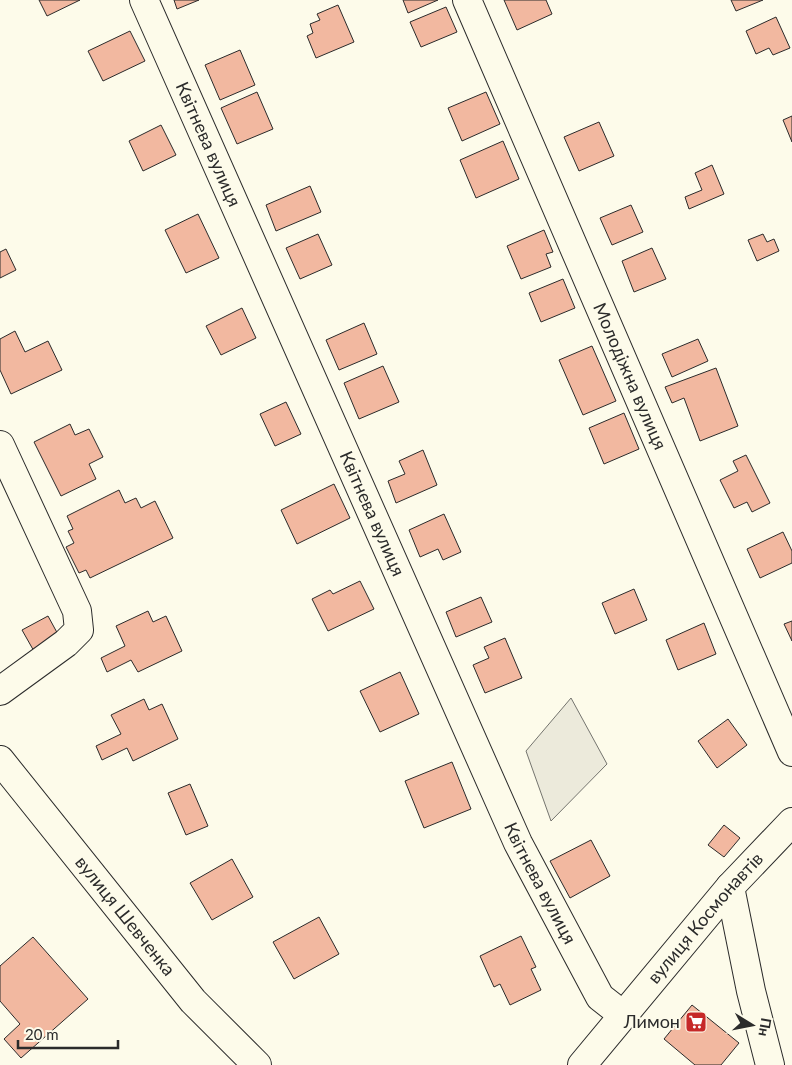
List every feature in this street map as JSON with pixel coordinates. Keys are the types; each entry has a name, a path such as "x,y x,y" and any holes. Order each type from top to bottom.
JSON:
{"street":[{"name":"Квітнева вулиця","path":"144,0 518,844 600,997 623,1015"},
{"name":"Молодіжна вулиця","path":"467,0 792,752"},
{"path":"0,445 77,611 79,630 66,643 0,691"},
{"name":"вулиця Шевченка","path":"0,760 193,1001 257,1065"},
{"name":"вулиця Космонавтів","path":"582,1065 730,887 792,822"},
{"path":"730,887 750,991 770,1065"}],"shaded area":[{"path":"571,698 607,764 551,821 526,751"}],"building":[{"path":"39,0 80,0 47,16"},
{"path":"174,0 199,0 177,9"},
{"path":"403,0 438,0 408,13"},
{"path":"504,0 546,0 552,14 517,30"},
{"path":"731,0 763,0 736,11"},
{"path":"338,5 354,42 316,58 307,36 313,33 310,24 320,20 317,14"},
{"path":"446,7 457,32 421,47 410,22"},
{"path":"776,17 790,48 773,55 769,48 756,54 746,31"},
{"path":"130,31 145,61 103,81 88,51"},
{"path":"240,50 255,85 220,100 205,65"},
{"path":"257,92 273,129 237,144 221,108"},
{"path":"486,92 500,124 462,141 448,108"},
{"path":"792,116 792,142 783,120"},
{"path":"599,122 614,156 579,171 564,137"},
{"path":"161,125 176,155 143,171 129,141"},
{"path":"503,141 519,179 476,198 460,160"},
{"path":"712,165 724,194 689,209 685,197 702,190 695,173"},
{"path":"310,186 321,212 276,231 266,205"},
{"path":"631,205 643,232 612,245 600,218"},
{"path":"198,214 219,258 186,273 165,230"},
{"path":"544,230 553,252 546,254 551,267 521,279 507,246"},
{"path":"318,234 332,265 300,279 286,248"},
{"path":"763,234 767,242 774,239 779,251 757,261 748,240"},
{"path":"652,248 666,279 634,292 622,261"},
{"path":"6,249 16,270 0,278 0,252"},
{"path":"563,279 575,308 541,322 529,293"},
{"path":"242,308 256,338 221,355 206,326"},
{"path":"364,323 377,354 339,370 326,340"},
{"path":"15,331 25,352 48,341 62,370 11,394 0,370 0,339"},
{"path":"698,339 708,361 672,377 662,354"},
{"path":"592,346 616,401 583,415 559,360"},
{"path":"383,366 399,402 359,419 344,383"},
{"path":"716,368 738,426 700,441 684,398 672,403 665,387"},
{"path":"286,402 301,434 275,446 260,414"},
{"path":"624,413 639,449 604,464 589,428"},
{"path":"70,424 75,435 89,429 103,457 89,464 96,479 61,496 34,442"},
{"path":"423,450 437,485 396,503 388,481 405,474 399,461"},
{"path":"746,455 770,503 752,512 747,502 734,508 720,480 738,471 733,461"},
{"path":"334,484 350,518 297,544 281,510"},
{"path":"119,490 125,503 136,498 141,508 155,501 173,538 90,578 86,570 79,573 66,547 74,543 68,531 73,529 67,516"},
{"path":"444,514 461,552 443,560 438,549 420,557 409,530"},
{"path":"783,532 792,551 792,563 760,578 747,549"},
{"path":"360,581 374,609 328,631 312,599 330,590 333,594"},
{"path":"634,589 647,620 615,634 602,603"},
{"path":"481,597 492,622 456,637 446,612"},
{"path":"148,611 153,622 166,616 182,651 138,672 131,660 107,672 101,658 125,646 116,626"},
{"path":"48,616 60,638 35,653 22,630"},
{"path":"792,621 792,641 784,624"},
{"path":"704,623 716,654 678,670 666,640"},
{"path":"505,638 522,678 485,693 473,665 489,658 484,647"},
{"path":"400,672 419,714 380,732 360,691"},
{"path":"144,699 149,710 162,704 178,739 133,761 127,748 102,760 96,746 121,734 111,715"},
{"path":"728,719 747,745 717,768 698,741"},
{"path":"452,762 471,809 424,828 405,781"},
{"path":"190,784 208,826 186,835 168,793"},
{"path":"724,825 740,838 724,857 708,845"},
{"path":"591,840 610,876 570,898 550,861"},
{"path":"232,859 253,897 212,920 190,883"},
{"path":"319,917 339,954 294,979 273,942"},
{"path":"521,936 536,967 531,969 541,990 510,1005 500,984 494,987 480,956"},
{"path":"33,937 88,999 21,1058 4,1039 20,1024 0,1001 0,966"},
{"name":"Лимон","path":"692,1005 739,1043 721,1065 695,1065 664,1039"}],"place":[{"name":"Лимон","path":"696,1022"}]}
